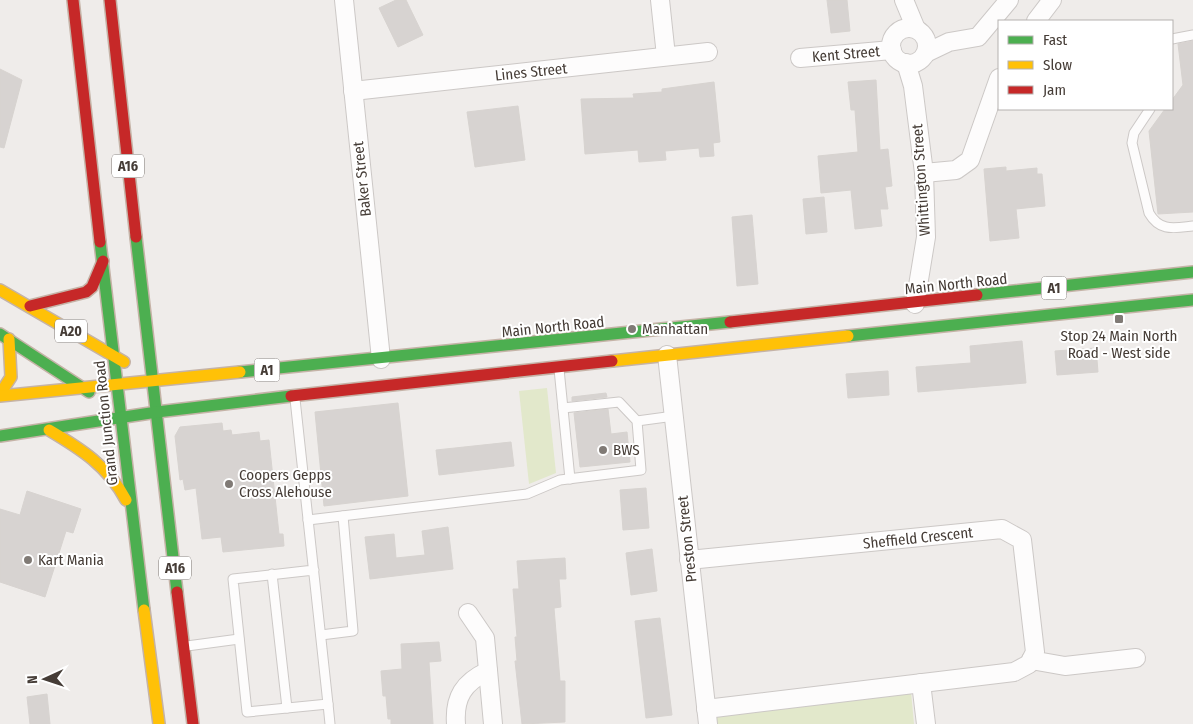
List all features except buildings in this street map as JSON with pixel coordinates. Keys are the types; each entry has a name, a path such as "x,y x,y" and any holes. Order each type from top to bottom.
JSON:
{"highway":[{"name":"Grand Junction Road","path":"73,0 131,511 159,724"},
{"path":"98,4 111,5"},
{"name":"A16","path":"111,5 193,724"},
{"path":"30,306 86,292 95,281 103,261"},
{"name":"Main North Road","path":"157,412 559,367 665,342 915,304 1193,272"},
{"name":"A20","path":"0,290 113,355 153,381"},
{"name":"Main North Road","path":"153,381 381,359 665,342 918,330 1193,300"},
{"path":"915,304 918,330"},
{"path":"0,395 11,377 4,337"},
{"name":"A20","path":"4,337 84,388 121,419"},
{"name":"A1","path":"0,395 153,381"},
{"name":"A1","path":"0,436 157,412"},
{"path":"49,430 104,465 119,484 131,511"}],"street":[{"name":"Baker Street","path":"344,0 381,359"},
{"path":"660,0 666,56"},
{"path":"904,2 898,30 892,40 892,50 900,61 918,49 978,37 1009,0"},
{"path":"1037,20 1052,0"},
{"path":"904,2 918,49"},
{"path":"898,30 906,28 918,49"},
{"name":"Whittington Street","path":"915,304 926,237 924,174 913,86 918,49"},
{"name":"Kent Street","path":"800,58 892,50"},
{"name":"Lines Street","path":"352,91 708,52"},
{"path":"924,174 956,170 970,160 998,81"},
{"name":"Preston Street","path":"665,342 707,716"},
{"name":"Sheffield Crescent","path":"689,560 1002,529 1022,540 1035,652 1031,660"},
{"path":"468,613 485,638 493,724"},
{"path":"707,716 921,683 1014,672 1029,664 1031,660 1065,666 1136,658"},
{"path":"456,724 456,704 459,694 470,681 488,671"},
{"path":"921,683 926,724"}],"lane":[{"path":"1173,40 1193,35"},
{"path":"1149,110 1134,133 1132,143 1149,213 1154,223 1162,228 1193,226"},
{"path":"559,367 570,479"},
{"path":"295,396 330,724"},
{"path":"308,520 527,494 560,480 641,470 637,421 619,402 563,408"},
{"path":"637,421 674,416"},
{"path":"321,635 353,631 343,516"},
{"path":"314,570 233,579 239,639 247,712 328,704"},
{"path":"272,574 287,708"},
{"path":"184,646 239,639"}],"green space":[{"path":"547,388 556,473 529,484 519,391"},
{"path":"911,692 914,724 717,724 716,717"}],"traffic: fast":[{"path":"136,237 177,592"},
{"path":"100,242 144,610"},
{"path":"977,295 1193,272"},
{"path":"848,336 1193,300"},
{"path":"240,372 730,322"},
{"path":"0,334 89,392"},
{"path":"0,436 157,412 291,396"}],"traffic: slow":[{"path":"0,290 124,362"},
{"path":"612,361 848,336"},
{"path":"0,394 11,377 9,339"},
{"path":"0,396 240,372"},
{"path":"49,430 93,459 111,477 126,500"},
{"path":"144,610 159,724"}],"traffic: jam":[{"path":"73,0 100,242"},
{"path":"110,0 136,237"},
{"path":"30,306 86,292 92,287 103,261"},
{"path":"730,322 977,295"},
{"path":"291,396 612,361"},
{"path":"177,592 193,724"}],"place":[{"name":"Stop 24 Main North Road - West side","path":"1119,319"},
{"name":"Manhattan","path":"632,329"},
{"name":"BWS","path":"603,450"},
{"name":"Coopers Gepps Cross Alehouse","path":"229,484"},
{"name":"Kart Mania","path":"28,560"}]}
